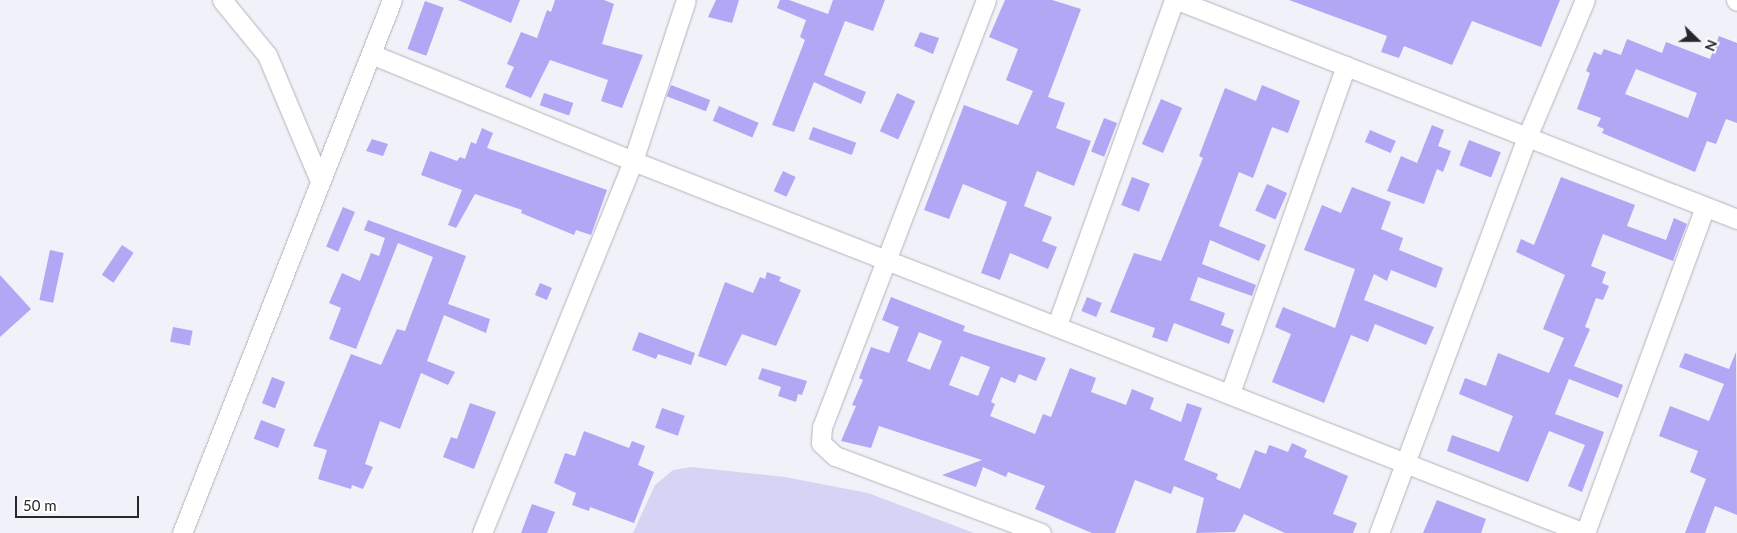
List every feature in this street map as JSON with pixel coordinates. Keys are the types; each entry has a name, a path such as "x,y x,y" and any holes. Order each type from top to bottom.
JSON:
{"street":[{"path":"222,0 267,55 320,181"},
{"path":"182,533 392,0"},
{"path":"482,533 633,161 686,0"},
{"path":"986,0 822,427 821,443 835,456 1041,533"},
{"path":"1057,325 1175,0 1737,219"},
{"path":"1379,533 1408,462 1527,137 1584,0"},
{"path":"371,54 633,161 1408,462 1584,533 1705,207"},
{"path":"1230,393 1346,66"}],"water":[{"path":"691,467 785,477 868,493 974,533 633,533 655,485 673,470"}],"building":[{"path":"458,0 520,0 511,23"},
{"path":"555,0 604,0 614,4 602,44 643,55 622,108 601,101 608,80 550,60 531,98 505,87 514,67 507,64 521,32 537,38 547,10 551,12"},
{"path":"716,0 739,0 732,23 708,17"},
{"path":"780,0 789,0 828,14 833,0 885,0 873,31 845,21 824,75 866,92 861,104 814,82 794,132 772,125 805,40 800,37 806,20 777,8"},
{"path":"1005,0 1052,0 1081,9 1048,97 1065,103 1056,128 1091,141 1074,186 1037,171 1024,206 1052,217 1042,241 1057,247 1048,269 1010,253 1000,280 981,273 1007,202 963,184 949,219 924,210 964,105 1018,125 1033,91 1006,80 1018,49 989,37"},
{"path":"1289,0 1560,0 1541,47 1472,21 1452,65 1404,46 1399,58 1381,52 1387,36"},
{"path":"425,1 444,8 426,56 408,49"},
{"path":"920,32 939,38 933,54 914,46"},
{"path":"1719,36 1737,43 1737,123 1726,119 1716,144 1707,141 1695,172 1602,133 1604,129 1597,126 1601,118 1577,109 1590,73 1586,71 1594,52 1601,55 1604,49 1621,55 1627,39 1662,53 1666,42 1710,59","holes":["1636,69 1697,93 1688,118 1625,94"]},
{"path":"671,85 710,100 706,111 667,96"},
{"path":"1262,85 1300,101 1288,133 1272,127 1253,178 1239,172 1219,226 1266,245 1259,261 1210,240 1202,264 1256,285 1252,296 1198,277 1190,300 1225,313 1221,325 1234,330 1229,344 1174,323 1167,342 1152,337 1155,328 1110,312 1134,253 1161,261 1203,158 1199,156 1225,88 1256,101"},
{"path":"544,93 573,103 569,115 540,105"},
{"path":"897,93 915,101 898,140 880,131"},
{"path":"1161,99 1182,108 1163,153 1142,144"},
{"path":"719,106 759,123 752,138 713,121"},
{"path":"1104,118 1117,123 1104,157 1091,152"},
{"path":"1432,125 1444,130 1438,146 1451,151 1443,172 1437,169 1424,204 1387,191 1401,156 1417,163"},
{"path":"813,127 856,143 852,155 809,139"},
{"path":"482,128 493,133 487,148 607,190 591,235 576,230 574,235 521,213 522,210 475,194 456,228 448,225 462,190 421,175 430,151 457,161 460,157 465,159 471,142 476,144"},
{"path":"1370,130 1396,141 1391,153 1365,142"},
{"path":"372,139 388,144 383,156 366,151"},
{"path":"1469,140 1501,152 1491,177 1459,165"},
{"path":"783,171 796,177 786,197 774,191"},
{"path":"1132,177 1150,184 1139,212 1121,205"},
{"path":"1561,177 1635,205 1627,226 1666,240 1674,218 1687,224 1673,261 1603,234 1591,266 1606,272 1602,283 1609,286 1603,300 1596,298 1585,327 1590,329 1574,366 1623,385 1618,398 1569,379 1555,414 1604,432 1582,492 1568,486 1585,445 1549,431 1528,482 1447,451 1452,435 1499,452 1513,416 1459,394 1465,378 1486,386 1498,353 1549,373 1564,338 1543,329 1565,275 1516,252 1521,239 1534,245"},
{"path":"1267,184 1287,193 1275,219 1255,210"},
{"path":"1352,187 1391,202 1381,229 1403,238 1399,250 1443,268 1436,288 1391,270 1387,281 1374,274 1364,300 1434,327 1426,345 1375,324 1368,342 1351,335 1324,403 1272,382 1291,334 1275,327 1283,307 1335,328 1355,269 1304,250 1322,205 1341,213"},
{"path":"343,207 355,212 338,252 326,247"},
{"path":"368,220 466,256 448,304 490,319 486,333 444,315 427,361 455,372 448,385 421,373 400,429 380,421 365,464 373,467 363,489 352,485 351,489 318,479 327,450 313,446 351,354 381,365 397,329 405,331 433,257 398,243 356,349 329,339 341,308 329,303 342,273 360,281 371,253 379,256 385,238 364,230"},
{"path":"122,245 134,253 113,283 102,275"},
{"path":"50,250 64,253 53,303 39,300"},
{"path":"767,272 781,277 779,281 801,290 776,346 742,334 726,366 698,356 725,282 753,293 760,277 765,279"},
{"path":"0,275 31,309 0,337"},
{"path":"540,283 552,288 547,300 535,295"},
{"path":"891,297 965,326 963,331 1046,358 1036,381 1019,374 1015,383 1001,377 991,402 995,404 990,416 1035,434 1043,414 1051,417 1070,368 1096,378 1091,392 1126,405 1132,389 1154,398 1150,409 1181,422 1187,403 1202,408 1184,460 1218,474 1216,479 1240,489 1255,450 1266,454 1269,445 1288,452 1292,443 1307,450 1304,457 1348,476 1333,514 1357,523 1353,533 1285,533 1244,514 1235,532 1196,533 1204,498 1174,486 1171,494 1135,480 1115,533 1092,533 1035,509 1045,486 1008,472 1006,477 983,467 976,487 942,475 982,460 879,426 871,448 841,441 856,406 852,405 863,380 859,378 871,347 889,353 899,327 882,320","holes":["919,332 942,341 930,370 907,361","961,356 990,367 978,396 949,385"]},
{"path":"1087,297 1102,303 1096,317 1081,311"},
{"path":"173,327 193,331 190,346 170,342"},
{"path":"639,332 695,353 691,365 658,354 656,359 632,350"},
{"path":"1736,352 1737,515 1715,506 1705,533 1685,533 1706,479 1690,472 1698,451 1659,436 1670,406 1709,421 1724,384 1679,367 1685,353 1729,369"},
{"path":"762,368 807,381 802,395 798,394 796,402 778,396 781,387 758,379"},
{"path":"272,377 285,382 275,408 262,403"},
{"path":"470,403 496,412 474,469 443,457 451,437 457,439"},
{"path":"662,408 685,416 678,436 655,428"},
{"path":"261,420 285,429 278,448 254,439"},
{"path":"584,431 629,448 632,441 645,446 638,465 654,472 634,523 590,507 589,511 572,505 576,493 554,483 565,453 575,456"},
{"path":"1437,500 1486,519 1481,533 1423,533"},
{"path":"532,504 555,512 547,533 521,533"}]}
